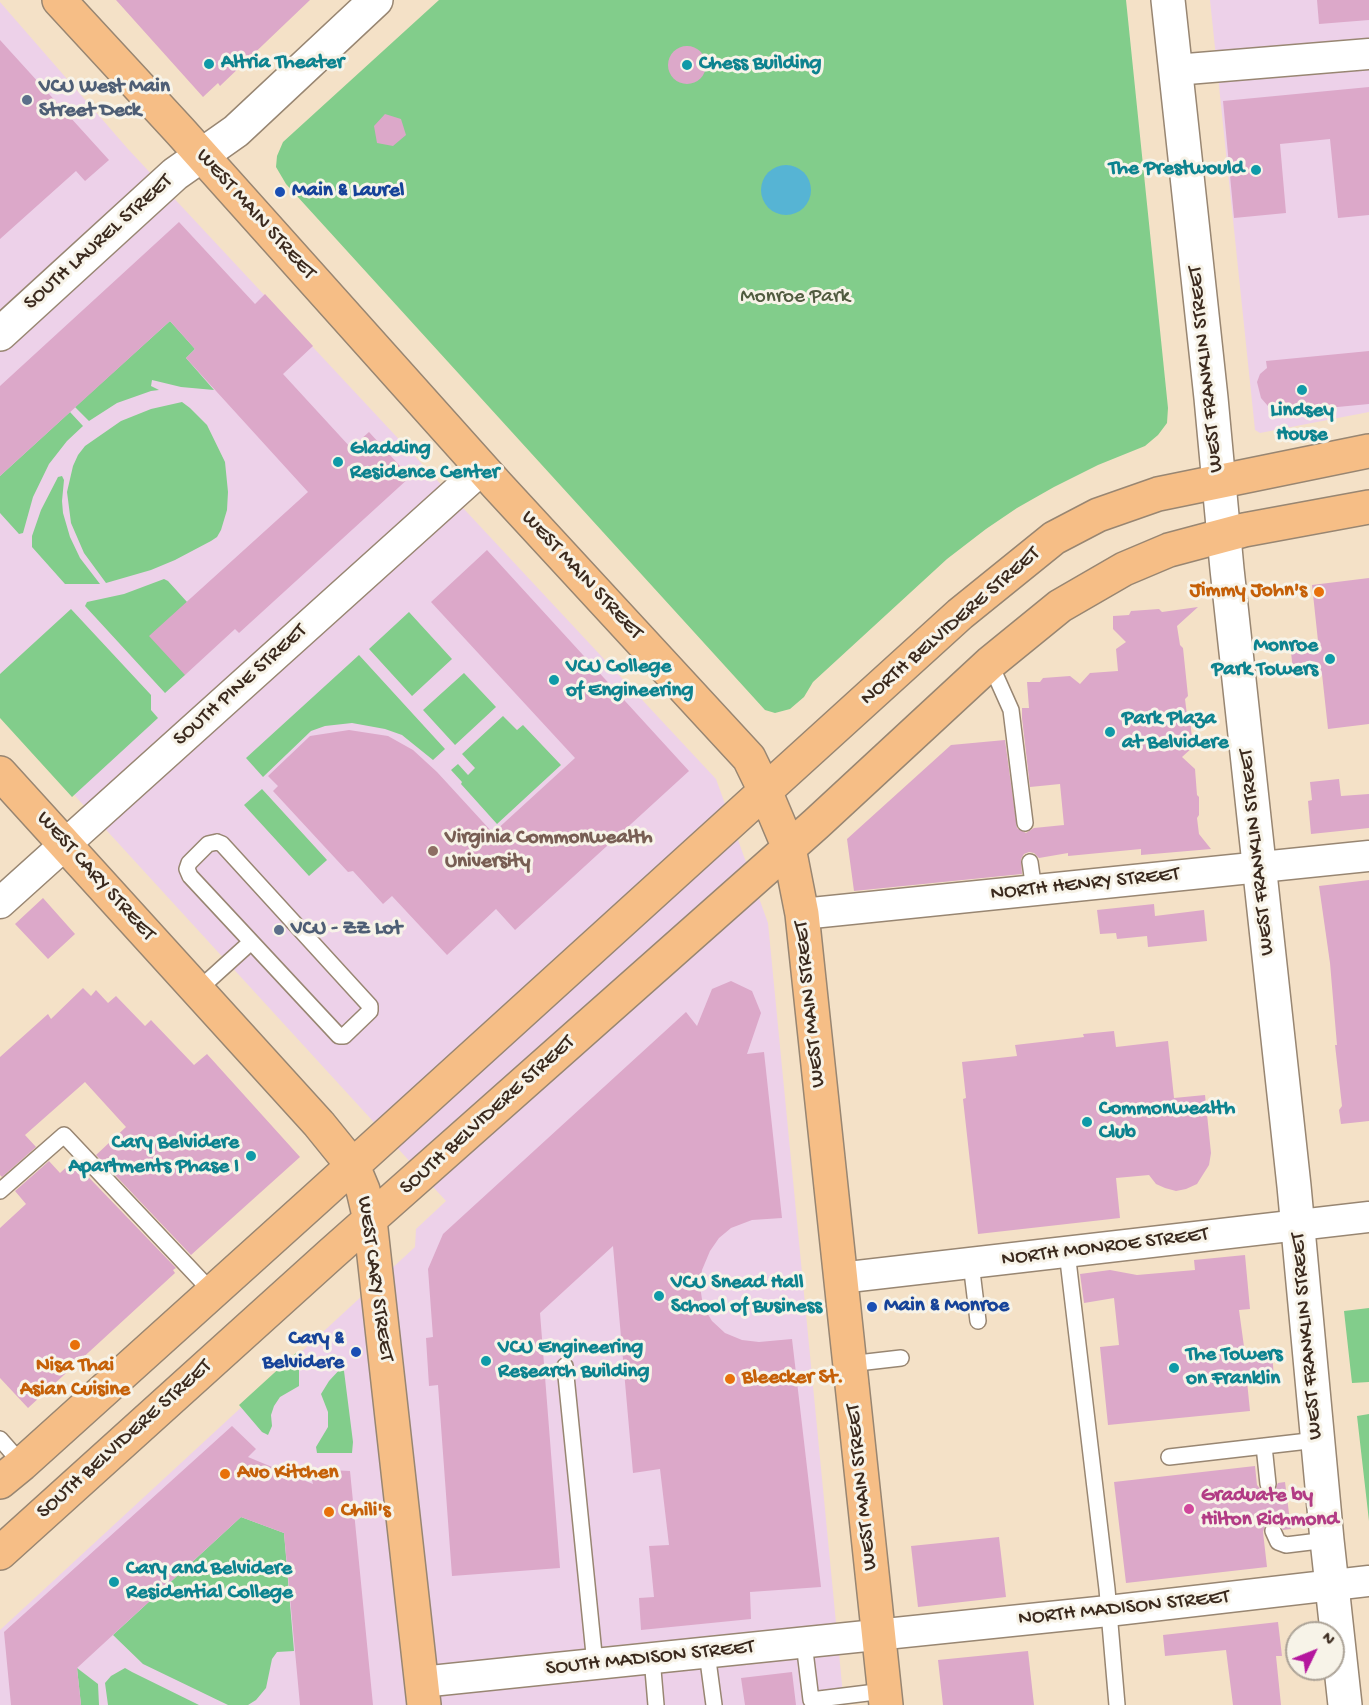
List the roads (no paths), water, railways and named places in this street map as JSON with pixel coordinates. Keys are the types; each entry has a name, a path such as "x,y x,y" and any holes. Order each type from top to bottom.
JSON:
{"main road":[{"name":"WEST MAIN STREET","path":"59,0 482,469 749,758 789,848 802,914 885,1698"},
{"name":"NORTH BELVIDERE STREET","path":"765,791 960,614 1054,538 1098,515 1158,494 1369,451"},
{"path":"789,848 990,663 1060,606 1124,569 1169,550 1224,535 1369,507"},
{"name":"WEST CARY STREET","path":"0,773 319,1124 353,1166 363,1190 370,1220 423,1694"},
{"path":"11,1473 213,1293 765,791"},
{"name":"SOUTH BELVIDERE STREET","path":"0,1553 789,848"}],"street":[{"name":"SOUTH LAUREL STREET","path":"0,334 175,174 236,131 376,0"},
{"name":"WEST FRANKLIN STREET","path":"1168,0 1260,868 1345,1705"},
{"path":"1175,70 1369,54"},
{"name":"SOUTH PINE STREET","path":"0,903 482,469"},
{"name":"NORTH HENRY STREET","path":"802,914 1032,876 1260,868 1369,856"},
{"name":"NORTH MONROE STREET","path":"840,1278 1369,1217"},
{"name":"NORTH MADISON STREET","path":"878,1635 1369,1581"},
{"name":"SOUTH MADISON STREET","path":"423,1694 595,1664 878,1635"}],"lane":[{"path":"990,663 1011,710 1025,823"},
{"path":"218,842 222,844 370,1005 370,1011 344,1036 339,1036 250,942 190,876 187,869 189,863 208,844 218,842"},
{"path":"198,990 250,942"},
{"path":"1,1188 64,1135 213,1293"},
{"path":"1067,1252 1117,1705"},
{"path":"971,1263 978,1321"},
{"path":"849,1364 901,1358"},
{"path":"565,1366 595,1664"},
{"path":"0,1439 11,1473"},
{"path":"1169,1457 1317,1440"},
{"path":"1264,1446 1268,1484"},
{"path":"1274,1531 1278,1542 1286,1545 1327,1540"},
{"path":"804,1643 811,1700 885,1698"},
{"path":"707,1653 714,1705"},
{"path":"652,1658 656,1705"}],"water":[{"path":"786,165 800,169 807,176 811,190 807,204 800,211 786,215 772,211 765,204 761,190 765,176 772,169"}],"place":[{"name":"Altria Theater","path":"209,64"},
{"name":"Chess Building","path":"687,65"},
{"name":"VCU West Main Street Deck","path":"27,100"},
{"name":"The Prestwould","path":"1256,170"},
{"name":"Main & Laurel","path":"280,192"},
{"name":"Lindsey House","path":"1302,390"},
{"name":"Gladding Residence Center","path":"338,462"},
{"name":"Jimmy John's","path":"1319,592"},
{"name":"Monroe Park Towers","path":"1330,659"},
{"name":"VCU College of Engineering","path":"554,680"},
{"name":"Park Plaza at Belvidere","path":"1110,732"},
{"name":"Virginia Commonwealth University","path":"433,851"},
{"name":"VCU - ZZ Lot","path":"279,930"},
{"name":"Commonwealth Club","path":"1087,1122"},
{"name":"Cary Belvidere Apartments Phase I","path":"251,1156"},
{"name":"VCU Snead Hall School of Business","path":"659,1296"},
{"name":"Main & Monroe","path":"872,1307"},
{"name":"Nisa Thai Asian Cuisine","path":"75,1345"},
{"name":"Cary & Belvidere","path":"356,1352"},
{"name":"VCU Engineering Research Building","path":"486,1361"},
{"name":"The Towers on Franklin","path":"1174,1368"},
{"name":"Bleecker St.","path":"730,1379"},
{"name":"Avo Kitchen","path":"225,1474"},
{"name":"Graduate by Hilton Richmond","path":"1189,1509"},
{"name":"Chili's","path":"329,1512"},
{"name":"Cary and Belvidere Residential College","path":"114,1582"}],"park label":[{"name":"Monroe Park","path":"795,298"}]}
